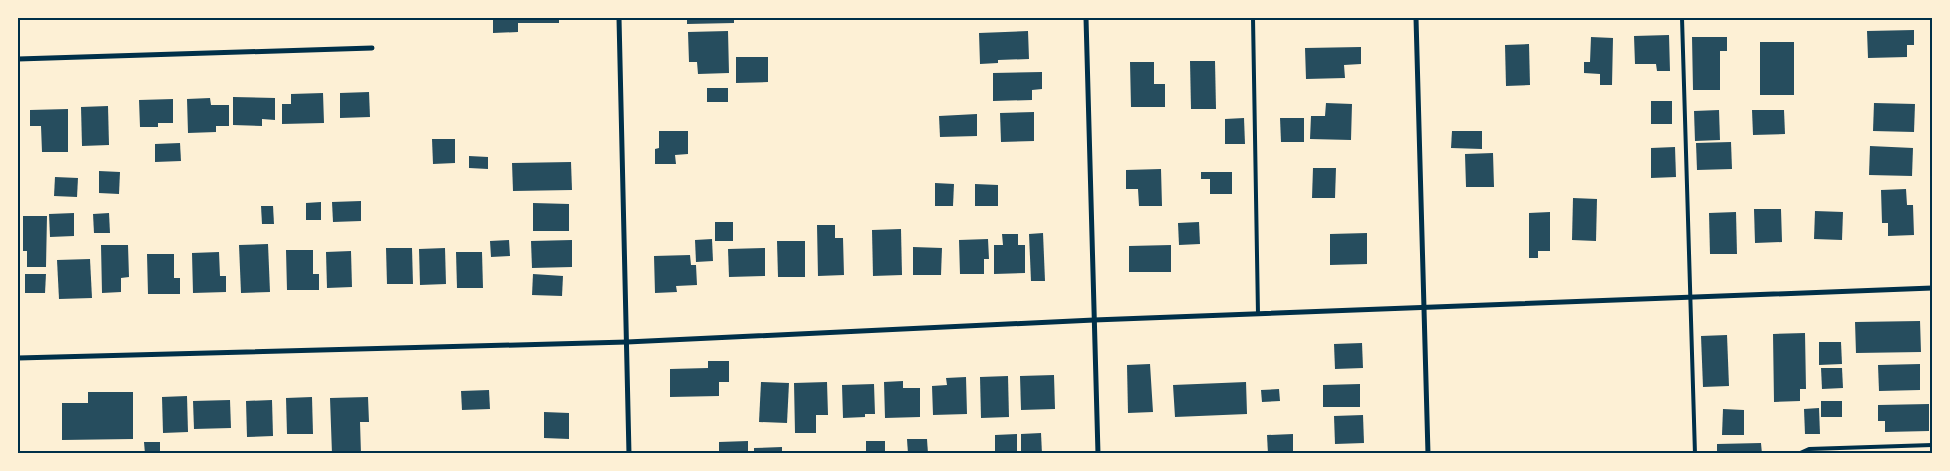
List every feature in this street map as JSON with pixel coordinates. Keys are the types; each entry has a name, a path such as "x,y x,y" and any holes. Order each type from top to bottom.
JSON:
{"street":[{"path":"619,18 629,454"},
{"path":"1086,18 1098,454"},
{"path":"1416,18 1428,454"},
{"path":"18,59 372,48"},
{"path":"18,358 627,342 1094,320 1932,288"}],"lane":[{"path":"1253,18 1258,314"},
{"path":"1682,18 1695,454"},
{"path":"1798,454 1809,450 1932,445"}],"building":[{"path":"493,18 559,18 559,23 518,23 518,32 493,33"},
{"path":"687,18 734,18 734,23 687,24"},
{"path":"1914,30 1914,45 1907,45 1907,57 1868,58 1867,31"},
{"path":"728,31 729,73 698,74 697,62 689,62 688,32"},
{"path":"1028,31 1029,59 998,60 998,63 980,64 979,33"},
{"path":"1669,35 1670,71 1657,71 1656,64 1635,64 1634,36"},
{"path":"1591,37 1613,38 1612,85 1600,85 1600,74 1584,73 1584,62 1590,62"},
{"path":"1692,37 1727,37 1727,51 1720,51 1720,90 1693,90"},
{"path":"1760,42 1794,42 1794,95 1760,95"},
{"path":"1529,44 1530,85 1506,86 1505,45"},
{"path":"1361,47 1361,64 1344,65 1345,78 1306,79 1305,48"},
{"path":"736,57 768,57 768,82 736,83"},
{"path":"1190,61 1215,61 1216,109 1191,109"},
{"path":"1130,62 1154,62 1154,84 1165,84 1165,107 1131,107"},
{"path":"1042,72 1042,89 1032,90 1032,100 993,101 993,73"},
{"path":"707,88 728,88 728,102 707,102"},
{"path":"369,92 370,117 340,118 340,93"},
{"path":"323,93 324,123 282,124 282,104 291,104 291,94"},
{"path":"233,97 275,98 275,120 262,119 262,126 233,125"},
{"path":"210,98 211,105 229,105 229,126 216,126 216,132 188,133 187,99"},
{"path":"173,99 173,123 158,123 158,127 140,127 139,100"},
{"path":"1651,101 1672,101 1672,124 1651,124"},
{"path":"1326,103 1352,104 1351,140 1310,139 1311,116 1325,116"},
{"path":"1874,103 1915,104 1914,132 1873,131"},
{"path":"108,106 109,145 82,146 81,107"},
{"path":"68,109 68,152 42,152 41,126 30,126 30,110"},
{"path":"1719,110 1720,140 1695,141 1694,111"},
{"path":"1752,110 1784,110 1785,134 1753,135"},
{"path":"1034,112 1034,141 1001,142 1000,113"},
{"path":"977,114 977,136 940,137 939,116"},
{"path":"1244,118 1245,144 1225,144 1225,119"},
{"path":"1280,118 1304,118 1304,142 1281,142"},
{"path":"659,131 688,131 688,154 675,155 676,164 655,164 655,149 659,148"},
{"path":"1452,131 1482,131 1482,149 1451,148"},
{"path":"432,139 455,139 455,163 433,164"},
{"path":"1731,142 1732,169 1697,170 1696,143"},
{"path":"180,143 181,161 155,162 155,144"},
{"path":"1870,146 1913,148 1912,176 1869,175"},
{"path":"1675,147 1676,177 1651,178 1651,148"},
{"path":"1493,153 1494,187 1466,187 1465,154"},
{"path":"469,156 488,157 488,169 469,168"},
{"path":"571,162 572,190 513,191 512,163"},
{"path":"1313,168 1336,168 1335,198 1312,198"},
{"path":"1161,169 1162,206 1139,206 1138,189 1126,189 1126,170"},
{"path":"99,171 120,172 119,194 99,193"},
{"path":"1201,172 1232,172 1232,194 1210,194 1210,179 1201,179"},
{"path":"55,177 78,178 77,197 54,196"},
{"path":"935,183 954,184 953,206 935,206"},
{"path":"975,184 998,185 998,206 975,206"},
{"path":"1906,189 1907,205 1913,205 1914,235 1888,236 1888,223 1882,223 1881,190"},
{"path":"1573,198 1597,199 1596,241 1572,240"},
{"path":"361,201 361,221 333,222 332,202"},
{"path":"321,202 321,220 306,220 306,203"},
{"path":"533,203 569,204 569,231 533,231"},
{"path":"261,206 273,206 274,224 262,224"},
{"path":"1754,209 1781,209 1782,242 1755,243"},
{"path":"1815,211 1843,212 1842,240 1814,239"},
{"path":"1550,212 1550,251 1538,251 1538,258 1529,258 1529,213"},
{"path":"1736,212 1737,254 1710,254 1709,213"},
{"path":"74,213 74,236 50,237 49,214"},
{"path":"109,213 110,233 94,233 93,214"},
{"path":"23,216 47,216 46,267 27,267 27,251 23,251"},
{"path":"715,222 733,222 733,241 715,241"},
{"path":"1199,222 1200,244 1179,245 1178,223"},
{"path":"817,225 835,225 835,238 843,238 844,275 818,276"},
{"path":"901,229 902,275 873,276 872,230"},
{"path":"1043,233 1045,281 1031,281 1029,234"},
{"path":"1367,233 1367,264 1330,265 1330,234"},
{"path":"1002,234 1018,234 1018,245 1025,245 1025,273 994,274 994,245 1003,245"},
{"path":"712,239 713,261 696,262 695,240"},
{"path":"988,239 989,259 984,259 984,274 960,274 959,240"},
{"path":"509,240 510,256 491,257 490,241"},
{"path":"572,240 572,267 532,268 531,241"},
{"path":"777,241 805,241 805,277 778,277"},
{"path":"268,244 270,292 241,293 239,245"},
{"path":"101,245 128,245 129,277 121,278 121,292 102,293"},
{"path":"1171,245 1171,272 1129,272 1129,246"},
{"path":"913,247 942,248 941,275 913,275"},
{"path":"386,248 412,248 413,284 387,284"},
{"path":"445,248 446,284 420,285 419,249"},
{"path":"765,248 765,276 729,277 728,249"},
{"path":"286,250 313,250 313,274 319,274 319,290 287,290"},
{"path":"351,251 352,287 327,288 326,252"},
{"path":"219,252 220,276 226,276 226,292 193,293 192,253"},
{"path":"456,252 482,252 483,288 457,288"},
{"path":"147,254 174,254 174,278 180,278 180,294 148,294"},
{"path":"690,255 691,265 696,265 697,285 676,286 677,292 655,293 654,256"},
{"path":"90,259 92,298 59,299 57,260"},
{"path":"25,274 46,274 45,293 25,293"},
{"path":"533,274 563,276 562,296 532,295"},
{"path":"1920,321 1921,352 1856,353 1855,322"},
{"path":"1805,333 1806,389 1800,389 1800,401 1774,402 1773,334"},
{"path":"1727,335 1729,386 1703,387 1701,336"},
{"path":"1819,342 1841,342 1842,364 1819,365"},
{"path":"1362,343 1363,368 1335,369 1334,344"},
{"path":"708,361 729,361 729,382 719,382 719,396 670,397 670,369 708,368"},
{"path":"1150,364 1153,412 1128,413 1127,365"},
{"path":"1920,364 1920,390 1879,391 1878,365"},
{"path":"1821,368 1842,368 1843,388 1822,389"},
{"path":"1054,375 1055,409 1021,410 1020,376"},
{"path":"1008,376 1009,417 981,418 980,377"},
{"path":"966,377 967,414 933,415 932,386 947,385 946,378"},
{"path":"903,381 903,388 920,388 920,417 885,418 884,382"},
{"path":"761,382 789,383 787,423 759,422"},
{"path":"827,382 828,415 816,415 816,433 795,433 794,383"},
{"path":"1246,382 1247,414 1175,417 1173,385"},
{"path":"874,384 875,414 865,414 865,417 843,418 842,385"},
{"path":"1360,384 1360,407 1323,407 1323,385"},
{"path":"1279,389 1280,401 1262,402 1261,390"},
{"path":"489,390 490,409 462,410 461,391"},
{"path":"88,392 133,392 133,439 62,440 62,403 88,403"},
{"path":"187,396 188,432 163,433 162,397"},
{"path":"312,397 313,434 287,434 286,398"},
{"path":"368,397 369,422 360,422 361,454 332,454 330,398"},
{"path":"230,400 231,428 194,429 193,401"},
{"path":"272,400 273,436 247,437 246,401"},
{"path":"1821,401 1842,401 1842,417 1821,417"},
{"path":"1929,404 1929,431 1885,432 1885,421 1878,421 1878,405"},
{"path":"1819,408 1820,434 1805,434 1804,409"},
{"path":"1723,409 1744,410 1744,435 1722,435"},
{"path":"544,412 569,413 569,439 544,438"},
{"path":"1363,415 1364,443 1335,444 1334,416"},
{"path":"1041,433 1042,454 1021,454 1021,434"},
{"path":"1017,434 1017,454 995,454 995,435"},
{"path":"1293,434 1293,454 1268,454 1267,435"},
{"path":"907,439 927,439 928,454 908,454"},
{"path":"748,441 748,454 719,454 719,442"},
{"path":"866,441 885,441 885,454 866,454"},
{"path":"144,442 160,442 160,454 145,454"},
{"path":"1761,443 1762,454 1717,454 1717,444"},
{"path":"782,447 782,454 754,454 754,448"}]}
